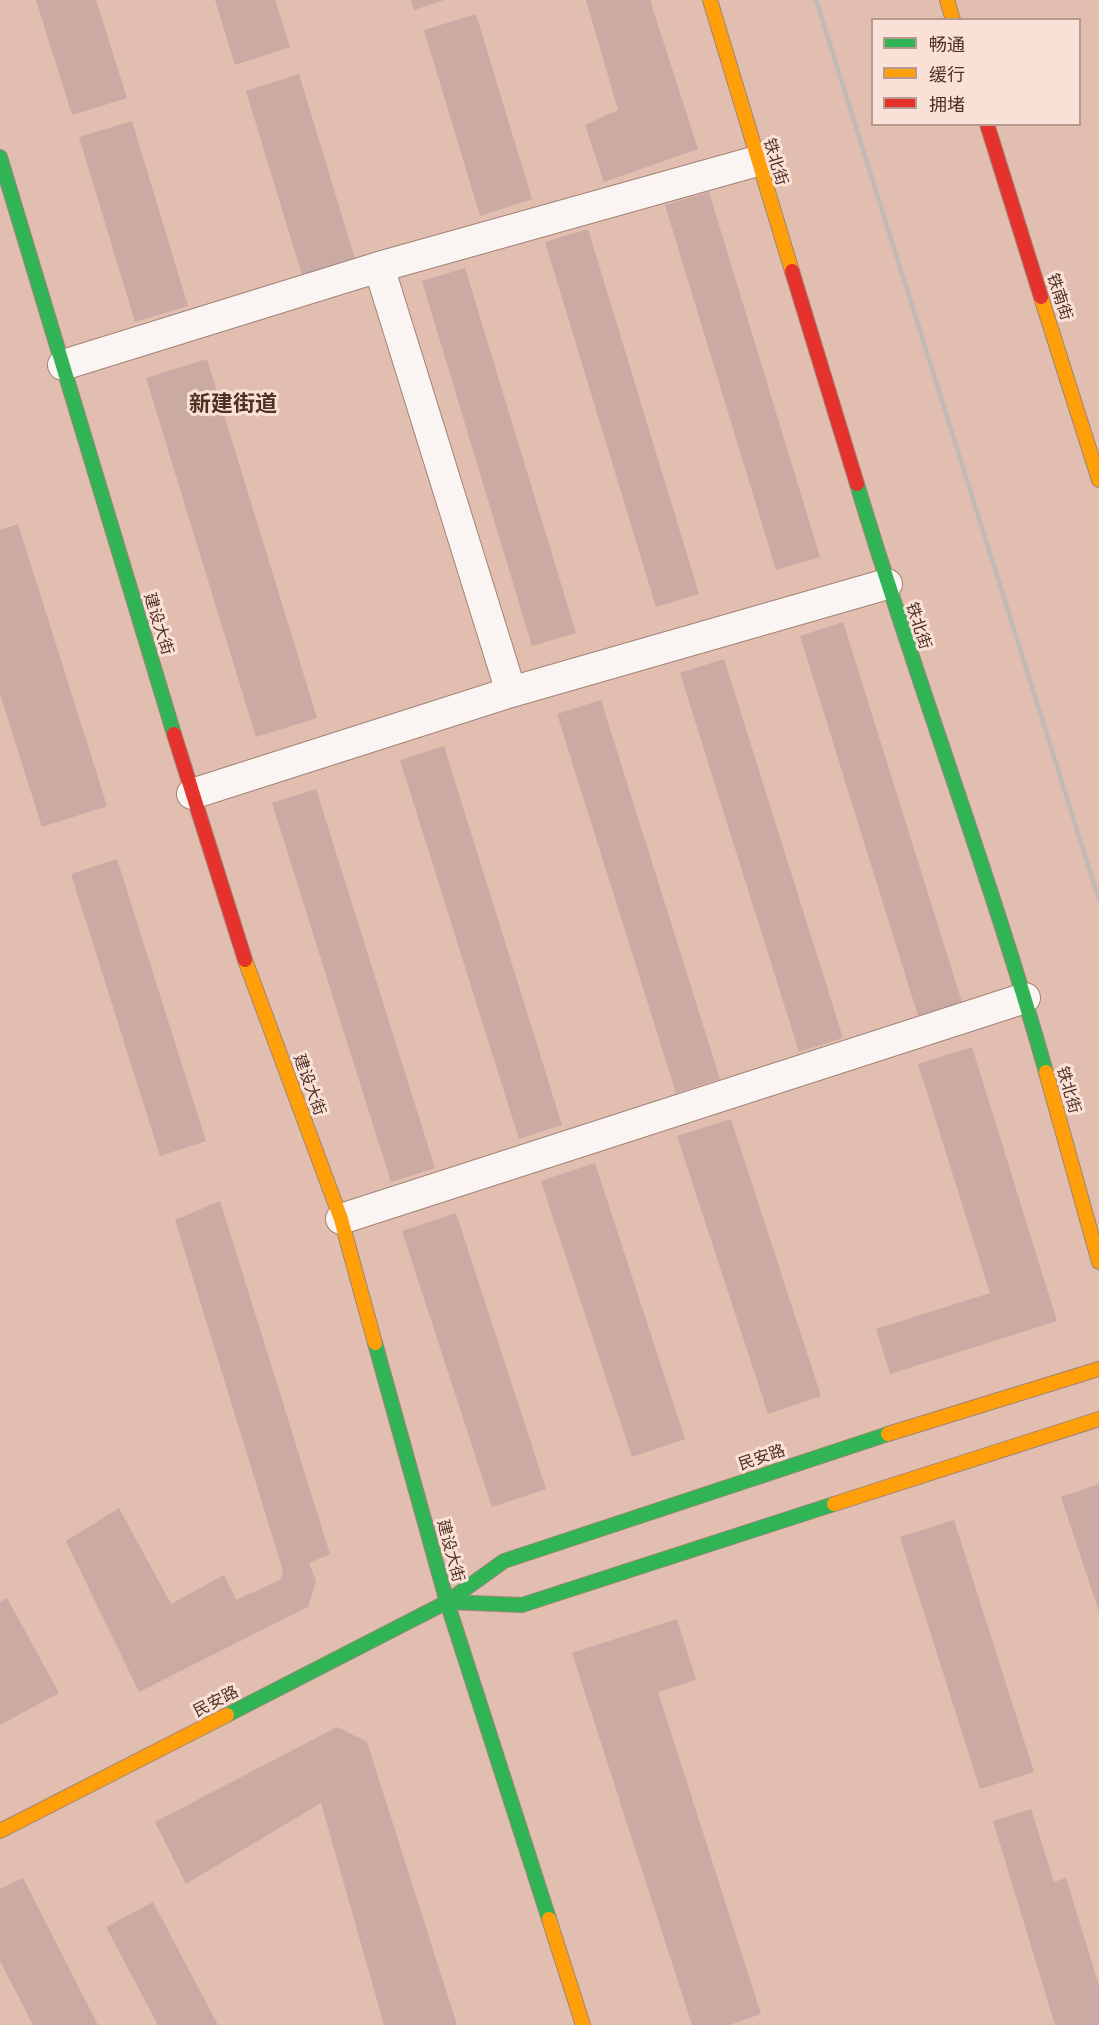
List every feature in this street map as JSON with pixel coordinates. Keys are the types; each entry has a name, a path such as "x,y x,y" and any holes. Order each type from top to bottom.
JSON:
{"street":[{"name":"铁北街","path":"710,0 887,584 1025,998 1099,1262"},
{"path":"947,0 952,18"},
{"name":"铁南街","path":"988,126 1082,407 1094,448 1099,480"},
{"name":"建设大街","path":"0,157 192,794 245,961 341,1219 447,1602 583,2025"},
{"path":"63,364 379,267 758,161"},
{"path":"379,267 511,692"},
{"path":"192,794 511,692 887,584"},
{"path":"341,1219 1025,998"},
{"name":"民安路","path":"0,1831 447,1602 504,1561 865,1441 1099,1369"},
{"name":"民安路","path":"447,1602 522,1605 1099,1419"}],"building":[{"path":"36,0 96,0 127,98 72,115"},
{"path":"215,0 275,0 290,47 235,65"},
{"path":"411,0 444,0 414,10"},
{"path":"586,0 650,0 698,149 604,182 585,125 618,110"},
{"path":"476,14 532,199 480,216 424,30"},
{"path":"299,74 355,259 302,275 246,91"},
{"path":"132,121 188,306 135,322 79,137"},
{"path":"709,192 820,557 776,570 665,205"},
{"path":"588,229 699,594 656,607 545,242"},
{"path":"465,268 576,633 532,646 422,281"},
{"path":"207,359 317,718 256,737 146,378"},
{"path":"18,524 107,806 42,827 0,694 0,530"},
{"path":"843,622 962,1002 918,1016 800,636"},
{"path":"724,659 843,1038 799,1052 680,673"},
{"path":"601,700 720,1079 676,1093 557,714"},
{"path":"444,746 562,1125 519,1139 400,760"},
{"path":"316,789 435,1168 391,1182 272,803"},
{"path":"117,859 206,1141 160,1156 71,874"},
{"path":"972,1047 1057,1321 890,1374 876,1329 990,1293 918,1064"},
{"path":"731,1119 821,1396 768,1414 677,1136"},
{"path":"595,1163 685,1439 632,1457 541,1181"},
{"path":"220,1201 330,1554 309,1563 316,1581 308,1607 139,1692 66,1541 119,1508 171,1604 224,1575 236,1600 280,1580 283,1571 175,1220"},
{"path":"456,1213 546,1489 492,1507 402,1231"},
{"path":"1099,1484 1099,1612 1061,1497"},
{"path":"954,1520 1034,1772 980,1789 900,1537"},
{"path":"7,1598 59,1693 0,1725 0,1602"},
{"path":"677,1619 696,1680 658,1692 761,2014 729,2025 692,2025 572,1653"},
{"path":"337,1727 367,1742 457,2025 384,2025 321,1803 186,1884 155,1822"},
{"path":"1031,1809 1054,1882 1066,1878 1099,1986 1099,2025 1055,2025 993,1821"},
{"path":"23,1878 98,2025 33,2025 0,1961 0,1889"},
{"path":"153,1902 218,2025 158,2025 106,1927"}],"railway":[{"path":"816,0 1099,900"}],"traffic: fast":[{"path":"0,157 174,734"},
{"path":"857,484 1001,924 1046,1072"},
{"path":"375,1343 447,1602 549,1919"},
{"path":"227,1715 447,1602 504,1561 888,1434"},
{"path":"447,1602 522,1605 834,1504"}],"traffic: slow":[{"path":"710,0 792,271"},
{"path":"947,0 952,18"},
{"path":"1041,297 1099,480"},
{"path":"245,960 341,1219 375,1343"},
{"path":"1046,1072 1099,1262"},
{"path":"888,1434 1099,1369"},
{"path":"834,1504 1099,1419"},
{"path":"0,1831 227,1715"},
{"path":"549,1919 583,2025"}],"traffic: jam":[{"path":"988,126 1041,297"},
{"path":"792,271 857,484"},
{"path":"174,734 245,960"}],"district":[{"name":"新建街道","path":"233,405"}]}
